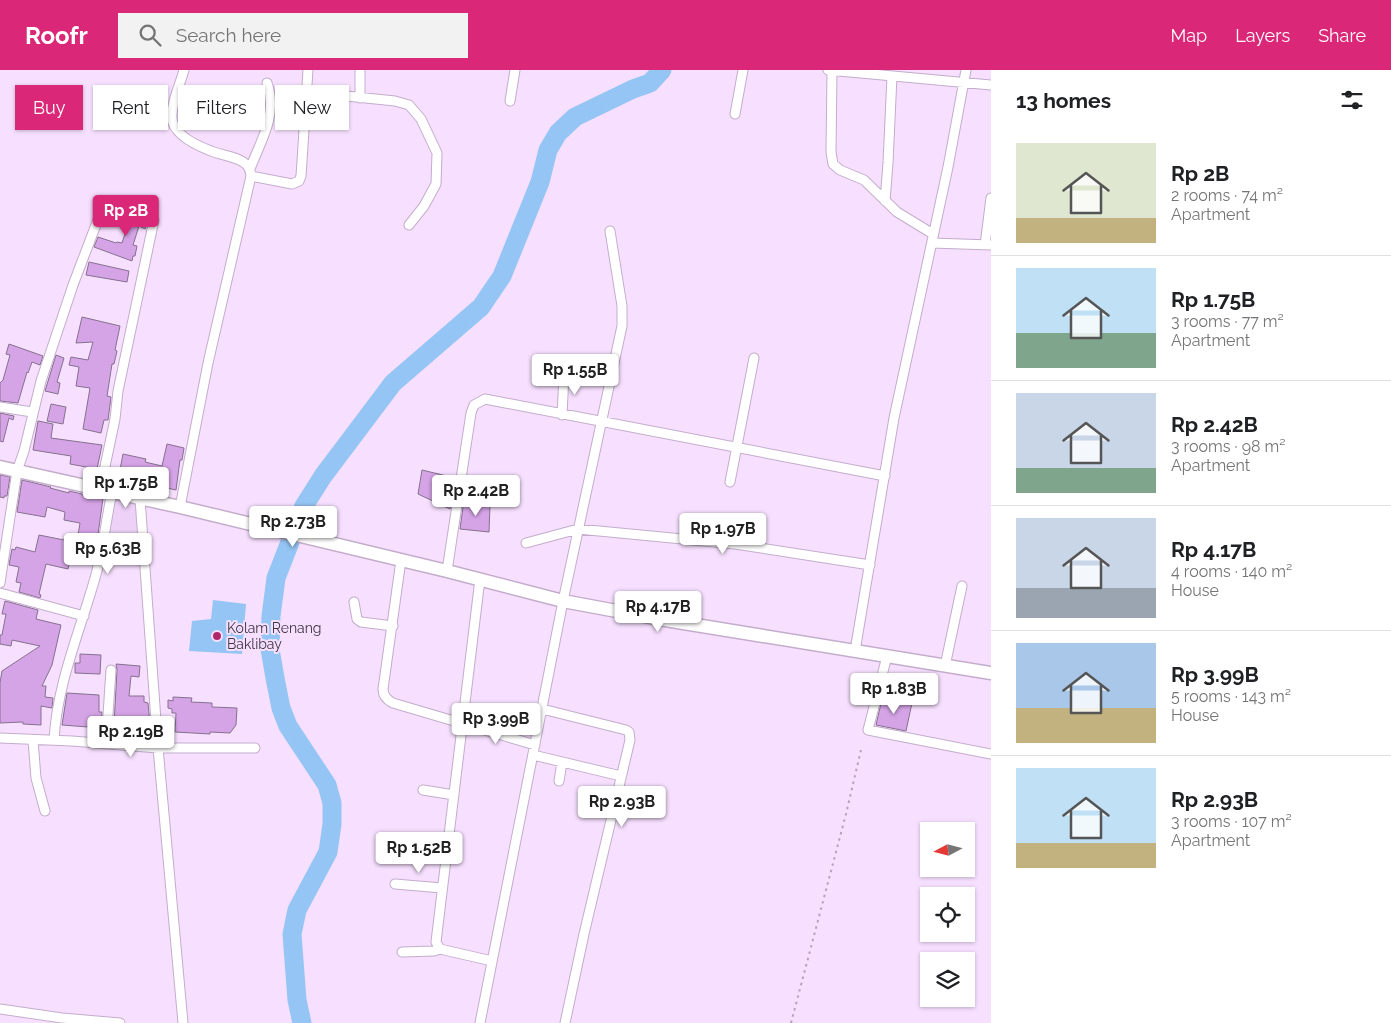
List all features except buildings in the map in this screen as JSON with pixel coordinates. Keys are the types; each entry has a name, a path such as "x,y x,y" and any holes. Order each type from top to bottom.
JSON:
{"main road":[{"path":"0,467 180,507 563,601 665,620 991,673"}],"street":[{"path":"184,70 172,112 173,124 176,130 183,136 211,151 242,162 251,173 292,184 299,181 304,130"},
{"path":"307,85 308,70"},
{"path":"360,70 360,98"},
{"path":"510,101 515,70"},
{"path":"735,114 743,70"},
{"path":"991,85 830,70 831,152 833,164 840,170 864,180 885,201 932,238 988,245 991,198"},
{"path":"855,651 894,418 966,70"},
{"path":"885,201 892,76"},
{"path":"180,507 208,363 251,173 268,125 271,98 267,83"},
{"path":"349,97 395,101 410,105 425,125 437,153 436,184 424,206 409,225"},
{"path":"0,583 17,471 24,451 32,412 73,285 102,209"},
{"path":"54,740 60,695 101,554 106,491 118,391 154,220"},
{"path":"480,1023 563,601 620,339 623,316 610,231"},
{"path":"730,482 754,358"},
{"path":"562,415 564,375"},
{"path":"447,571 471,413 474,405 485,399 885,476"},
{"path":"0,407 32,412"},
{"path":"140,499 158,748 183,1023"},
{"path":"526,543 578,529 735,544 870,565"},
{"path":"401,560 383,694 393,703 535,744"},
{"path":"440,949 436,942 480,580"},
{"path":"945,666 962,586"},
{"path":"0,592 84,616"},
{"path":"354,602 357,619 361,622 392,626"},
{"path":"886,656 868,730 991,754"},
{"path":"106,744 111,670"},
{"path":"542,709 629,732 630,740 565,1023"},
{"path":"0,738 158,748 255,748"},
{"path":"32,740 36,778 45,811"},
{"path":"532,755 621,776"},
{"path":"559,782 562,762"},
{"path":"423,790 454,795"},
{"path":"395,884 442,888"},
{"path":"402,952 434,951 440,949 492,961"},
{"path":"0,1009 62,1018 120,1023"}],"path":[{"path":"792,1023 861,750"}],"shaded area":[{"path":"114,497 136,502 142,549 142,567 103,558"}],"water":[{"name":"Kolam Renang Baklibay","path":"213,600 246,604 242,654 189,651 192,621 211,619"}],"waterway":[{"path":"302,1023 297,1000 292,934 297,910 328,852 332,824 332,803 327,785 288,726 281,708 270,649 271,616 276,578 304,506 323,476 393,383 481,307 502,276 540,182 548,150 558,133 575,117 633,89 650,83 662,70"}],"place":[{"name":"Kolam Renang Baklibay","path":"217,636"}]}
